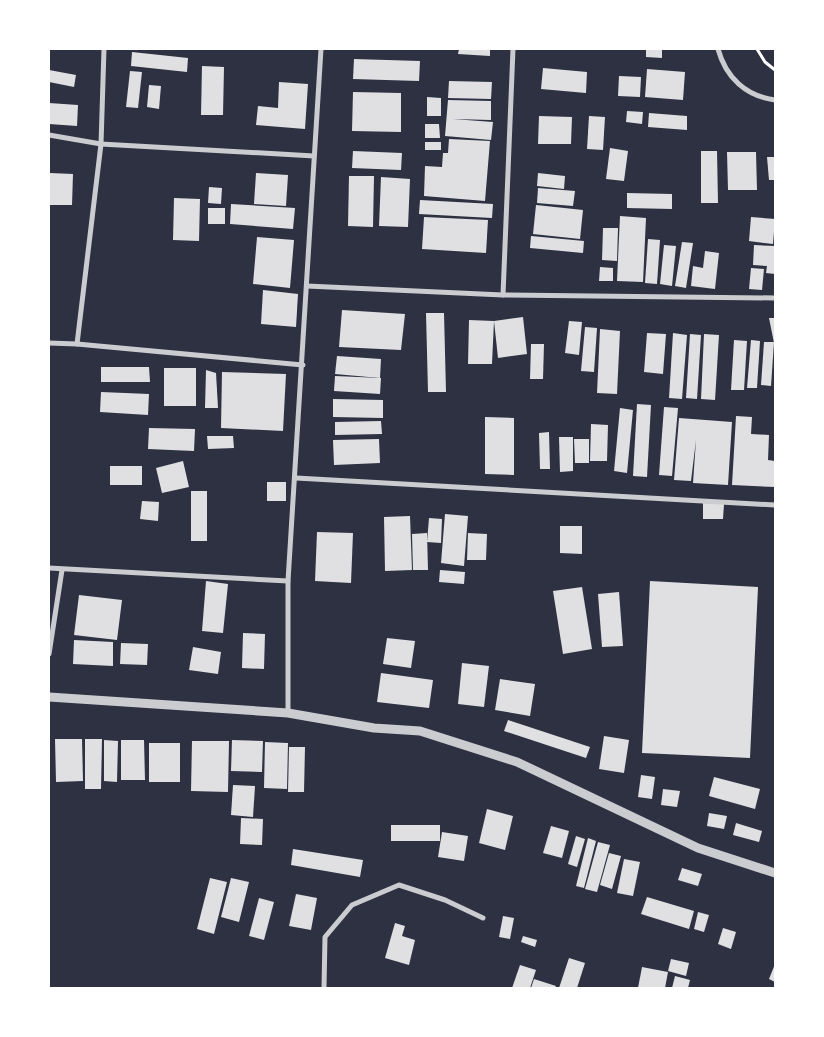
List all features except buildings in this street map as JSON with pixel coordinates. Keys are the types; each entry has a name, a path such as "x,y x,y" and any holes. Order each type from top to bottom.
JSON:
{"street":[{"path":"77,344 101,144 104,49"},
{"path":"288,713 288,581 296,478 321,49"},
{"path":"503,295 513,49"},
{"path":"718,49 723,64 747,92 760,98 775,100"},
{"path":"49,135 101,144 314,156"},
{"path":"307,286 503,295 775,298"},
{"path":"49,343 303,365"},
{"path":"296,478 775,505"},
{"path":"49,568 288,581"},
{"path":"49,654 62,570"},
{"path":"49,697 288,713 374,728 420,731 518,762 698,848 775,873"},
{"path":"324,988 325,937 352,905 399,885 445,900 483,918"}],"path":[{"path":"757,49 765,62 775,70"}]}
